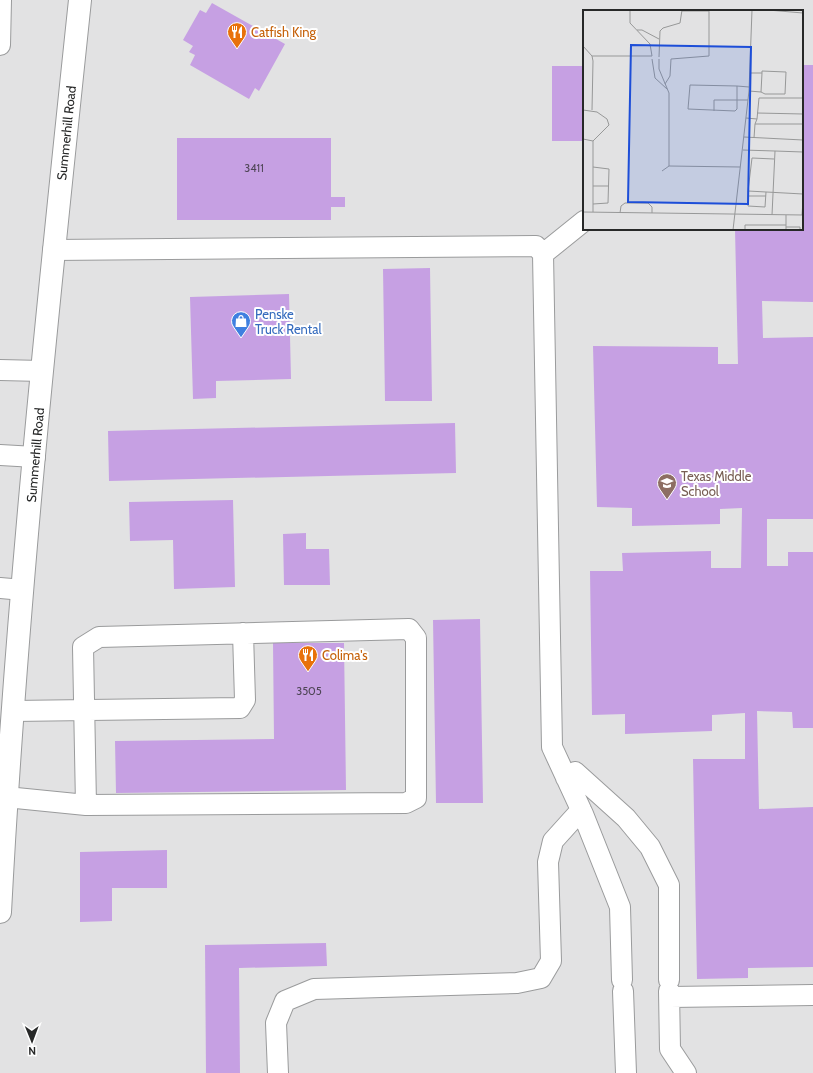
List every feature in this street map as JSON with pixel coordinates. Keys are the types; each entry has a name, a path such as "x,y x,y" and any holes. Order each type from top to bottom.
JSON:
{"main road":[{"name":"Summerhill Road","path":"0,898 6,797 4,769 8,716 23,590 53,250 80,0"}],"lane":[{"path":"0,45 1,0"},
{"path":"543,254 583,222"},
{"path":"53,250 536,246 543,254 552,747 581,810 620,907 626,1073"},
{"path":"0,370 42,371"},
{"path":"0,455 35,458"},
{"path":"0,588 23,590"},
{"path":"6,797 86,805 406,803 416,798 416,638 409,629 99,637 84,648 86,805"},
{"path":"8,716 84,708 240,708 245,700 243,633"},
{"path":"566,778 575,772 626,818 650,847 669,885 670,1049 686,1073"},
{"path":"278,1073 276,1023 285,1001 314,988 517,983 541,978 551,961 548,862 551,848 553,841 581,810"},
{"path":"669,989 813,995"}],"building":[{"name":"Catfish King","path":"212,3 285,44 259,91 255,88 249,99 190,65 195,55 189,52 193,46 183,40 200,10 206,13"},
{"path":"803,65 813,65 813,302 762,301 763,338 813,337 813,519 767,519 767,566 788,566 788,552 813,552 813,728 793,728 792,712 757,711 759,809 813,807 813,967 748,968 748,978 697,979 693,759 745,759 745,713 712,715 712,731 625,734 625,714 592,715 590,571 623,571 622,553 711,551 711,568 741,568 742,508 720,509 720,524 632,526 632,508 597,507 593,346 718,347 718,364 738,364 735,230 803,230"},
{"path":"552,66 583,66 583,141 552,141"},
{"path":"177,138 331,138 331,197 345,197 345,207 331,207 331,220 177,220"},
{"path":"430,268 432,401 385,401 383,269"},
{"name":"Penske Truck Rental","path":"289,294 291,379 216,381 216,398 193,399 190,297"},
{"path":"455,423 456,473 109,481 108,431"},
{"path":"233,500 235,587 174,589 173,540 130,541 129,502"},
{"path":"306,533 306,549 329,549 330,585 284,585 283,534"},
{"path":"480,619 483,803 436,803 433,620"},
{"path":"273,643 344,643 346,790 116,793 115,741 274,739"},
{"path":"167,850 167,888 112,888 112,921 80,922 80,852"},
{"path":"326,943 327,966 239,968 240,1073 206,1073 205,945"}],"place":[{"name":"Catfish King","path":"237,49"},
{"name":"Penske Truck Rental","path":"241,338"},
{"name":"Texas Middle School","path":"667,500"},
{"name":"Colima's","path":"308,672"}]}
